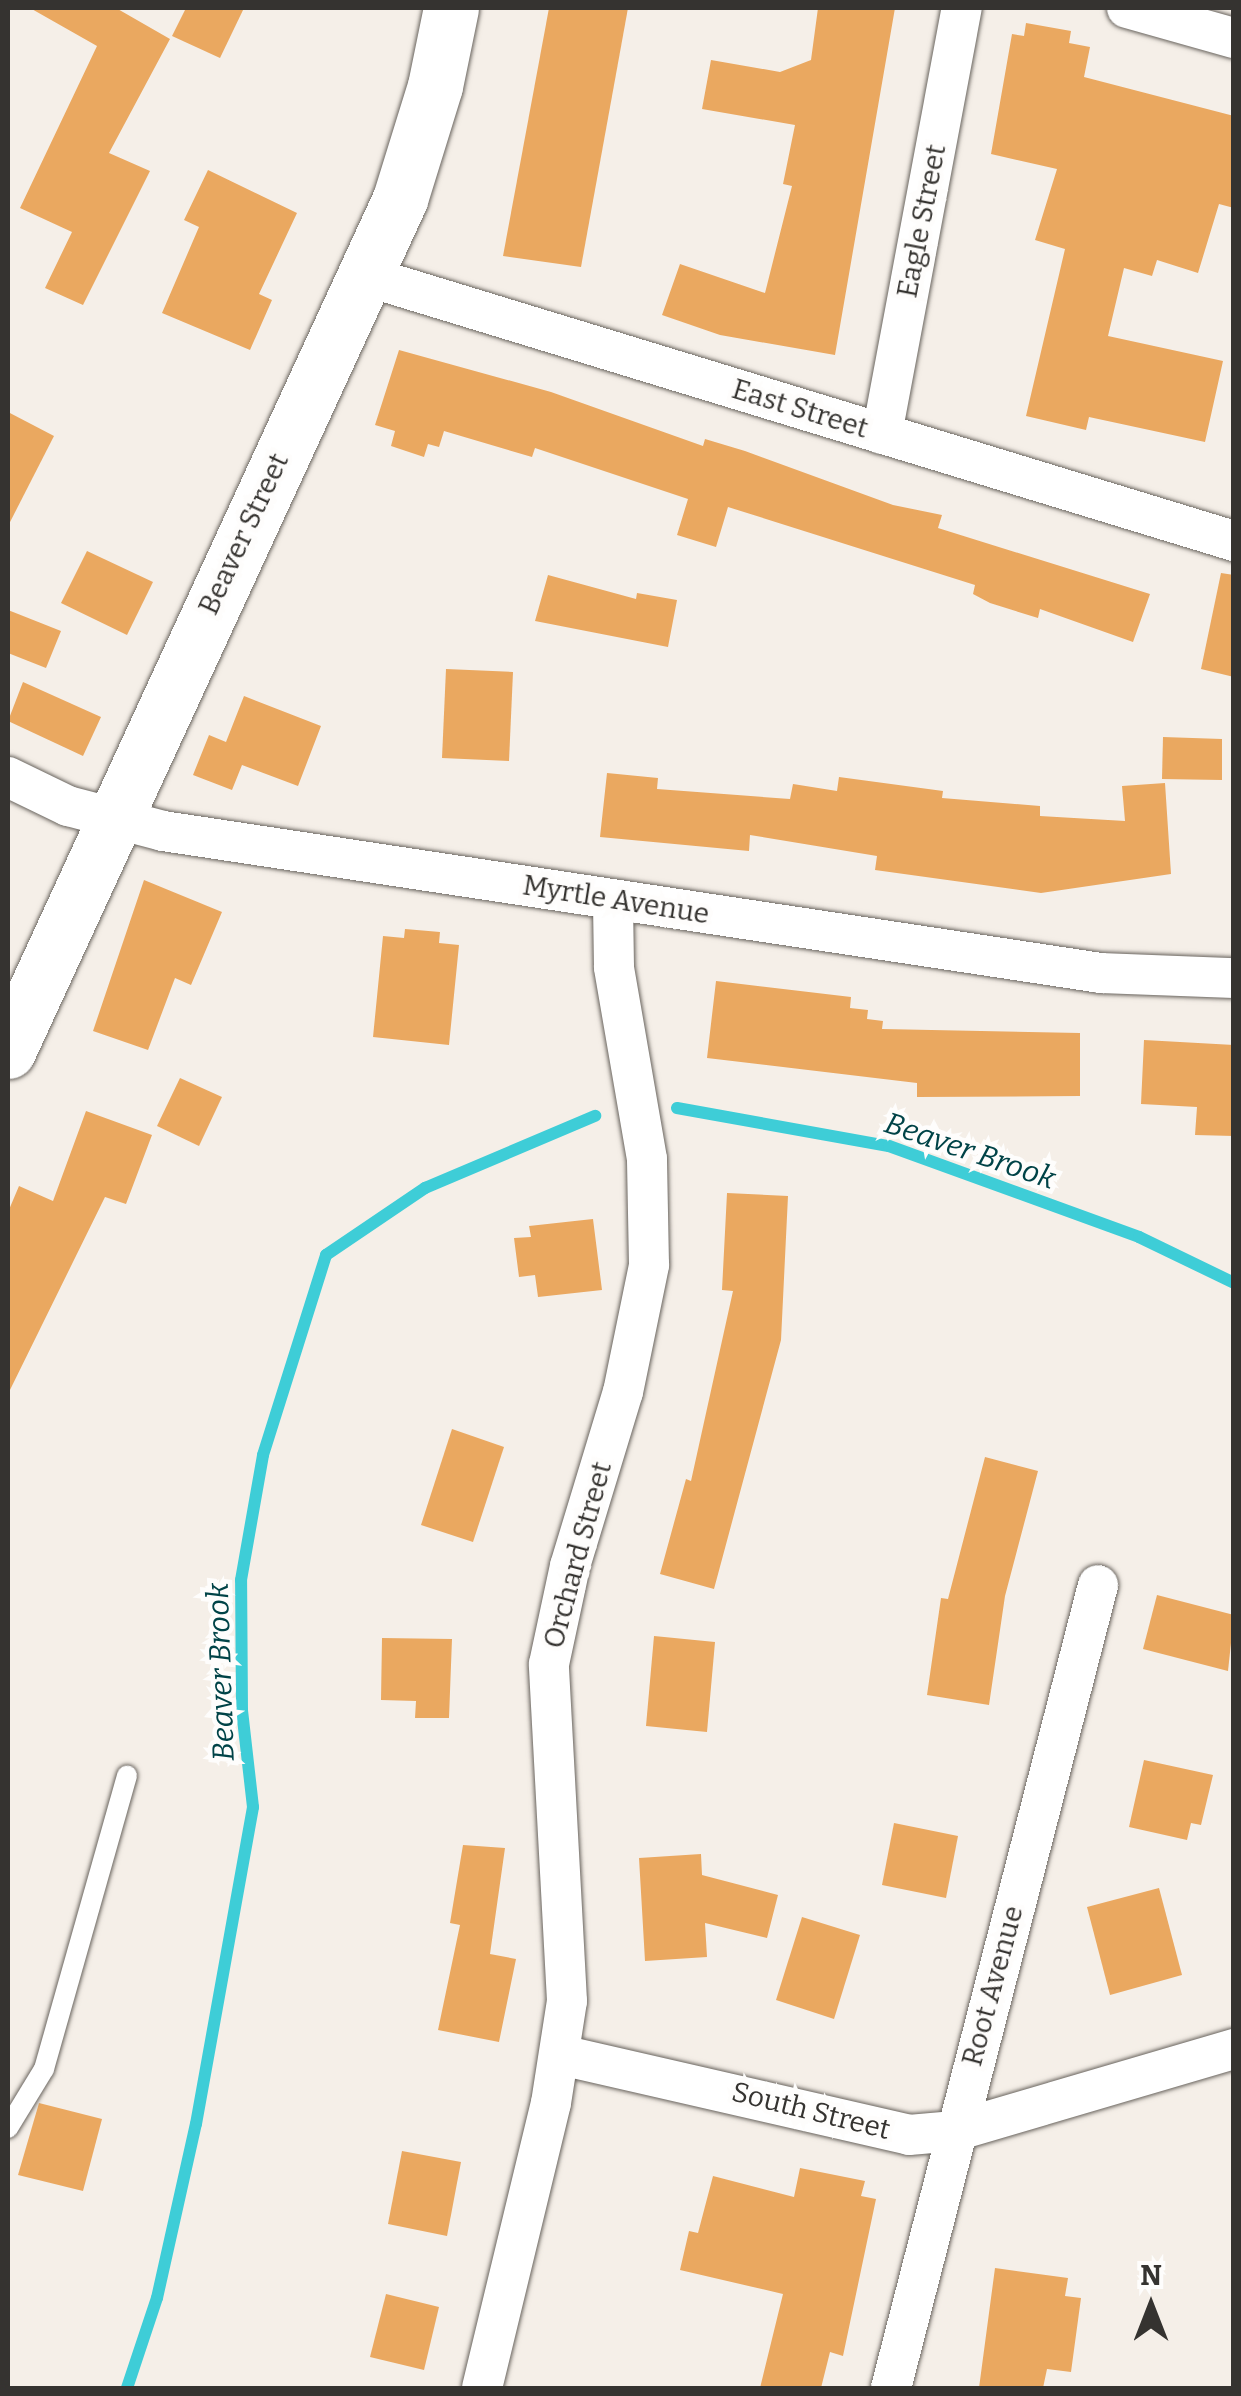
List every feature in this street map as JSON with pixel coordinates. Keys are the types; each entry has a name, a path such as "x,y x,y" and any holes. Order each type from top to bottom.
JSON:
{"street":[{"name":"Beaver Street","path":"8,1051 366,276 422,134 451,8"},
{"name":"Eagle Street","path":"882,434 962,8"},
{"path":"1127,8 1234,38"},
{"name":"East Street","path":"366,276 1234,542"},
{"name":"Myrtle Avenue","path":"8,777 114,821 1101,973 1234,978"},
{"name":"Orchard Street","path":"482,2388 560,2055 566,2001 549,1664 639,1328 649,1265 647,1160 614,967 613,900"},
{"name":"Root Avenue","path":"892,2388 1098,1585"},
{"name":"South Street","path":"560,2055 909,2135 955,2131 1234,2049"}],"lane":[{"path":"8,2128 44,2069 127,1775"}],"building":[{"path":"30,8 116,8 170,39 109,153 150,171 83,305 45,288 72,232 20,208 97,46"},
{"path":"186,8 244,8 220,58 172,36"},
{"path":"549,8 628,8 581,267 503,256"},
{"path":"818,8 895,8 835,355 720,335 662,315 680,264 765,293 792,186 783,184 795,125 702,109 711,60 780,72 811,60"},
{"path":"1026,23 1071,31 1069,43 1090,47 1084,77 1234,116 1234,208 1219,204 1198,273 1157,260 1152,276 1124,268 1108,336 1223,361 1205,442 1089,417 1086,430 1026,416 1065,249 1035,240 1057,169 991,154 1012,34 1024,36"},
{"path":"208,170 297,213 259,294 272,300 250,350 162,313 199,227 184,220"},
{"path":"399,350 551,392 703,446 705,439 745,451 893,505 942,515 938,528 1150,594 1133,642 1040,609 1038,618 990,603 973,594 975,585 728,507 716,547 677,535 688,499 535,448 532,457 444,431 439,447 428,444 424,457 391,446 395,431 375,425"},
{"path":"8,412 54,436 8,526"},
{"path":"87,551 153,582 127,635 61,603"},
{"path":"1221,573 1234,575 1234,677 1201,669"},
{"path":"548,575 636,599 637,593 677,600 668,647 535,621"},
{"path":"8,610 61,631 46,668 8,653"},
{"path":"446,669 513,672 509,761 442,758"},
{"path":"23,682 101,717 83,756 8,721"},
{"path":"244,696 321,726 298,786 242,765 232,790 193,775 209,735 226,742"},
{"path":"1163,737 1222,739 1222,780 1162,779"},
{"path":"607,773 658,778 657,789 790,799 793,784 837,791 839,777 943,791 942,798 1040,806 1040,816 1125,821 1122,786 1165,783 1171,874 1041,893 875,870 877,856 750,835 749,851 600,837"},
{"path":"144,880 222,912 191,985 175,978 148,1050 93,1031"},
{"path":"405,929 440,932 439,943 459,945 449,1045 373,1037 383,936 404,938"},
{"path":"716,981 851,997 850,1008 868,1010 867,1019 883,1021 882,1029 1080,1033 1080,1096 917,1097 917,1083 707,1058"},
{"path":"1144,1040 1234,1045 1234,1136 1195,1135 1197,1107 1141,1104"},
{"path":"180,1078 222,1097 199,1146 157,1126"},
{"path":"86,1111 152,1135 126,1204 105,1197 8,1394 8,1212 19,1186 53,1201"},
{"path":"727,1193 788,1196 781,1340 714,1589 660,1574 686,1479 691,1481 733,1291 722,1290"},
{"path":"593,1219 602,1290 538,1297 535,1275 519,1277 514,1238 531,1237 529,1226"},
{"path":"452,1429 504,1447 473,1542 421,1525"},
{"path":"985,1457 1038,1471 1005,1596 989,1705 927,1695 941,1598 948,1599"},
{"path":"1157,1595 1234,1615 1228,1671 1143,1649"},
{"path":"654,1636 715,1642 707,1732 646,1726"},
{"path":"382,1638 452,1639 449,1718 415,1718 416,1701 381,1700"},
{"path":"1144,1760 1213,1775 1201,1825 1191,1823 1187,1840 1129,1827"},
{"path":"894,1823 958,1836 946,1898 882,1885"},
{"path":"463,1845 505,1848 490,1954 516,1959 499,2042 438,2030 460,1925 450,1923"},
{"path":"701,1854 702,1875 778,1895 767,1938 705,1923 707,1957 645,1961 639,1858"},
{"path":"1159,1888 1182,1975 1110,1995 1087,1907"},
{"path":"802,1917 860,1935 834,2019 776,2000"},
{"path":"39,2103 102,2119 83,2191 18,2175"},
{"path":"402,2151 461,2162 447,2236 388,2224"},
{"path":"800,2168 865,2181 861,2196 876,2199 843,2356 830,2352 821,2388 760,2388 783,2294 680,2270 689,2231 698,2233 713,2176 794,2197"},
{"path":"995,2268 1068,2278 1065,2296 1081,2298 1071,2372 1047,2369 1043,2388 979,2388"},
{"path":"386,2294 439,2307 424,2370 370,2357"}],"waterway":[{"name":"Beaver Brook","path":"677,1108 889,1146 1139,1237 1234,1283"},
{"name":"Beaver Brook","path":"127,2388 157,2298 196,2124 253,1807 242,1711 241,1580 263,1455 326,1255 425,1188 595,1116"}]}
